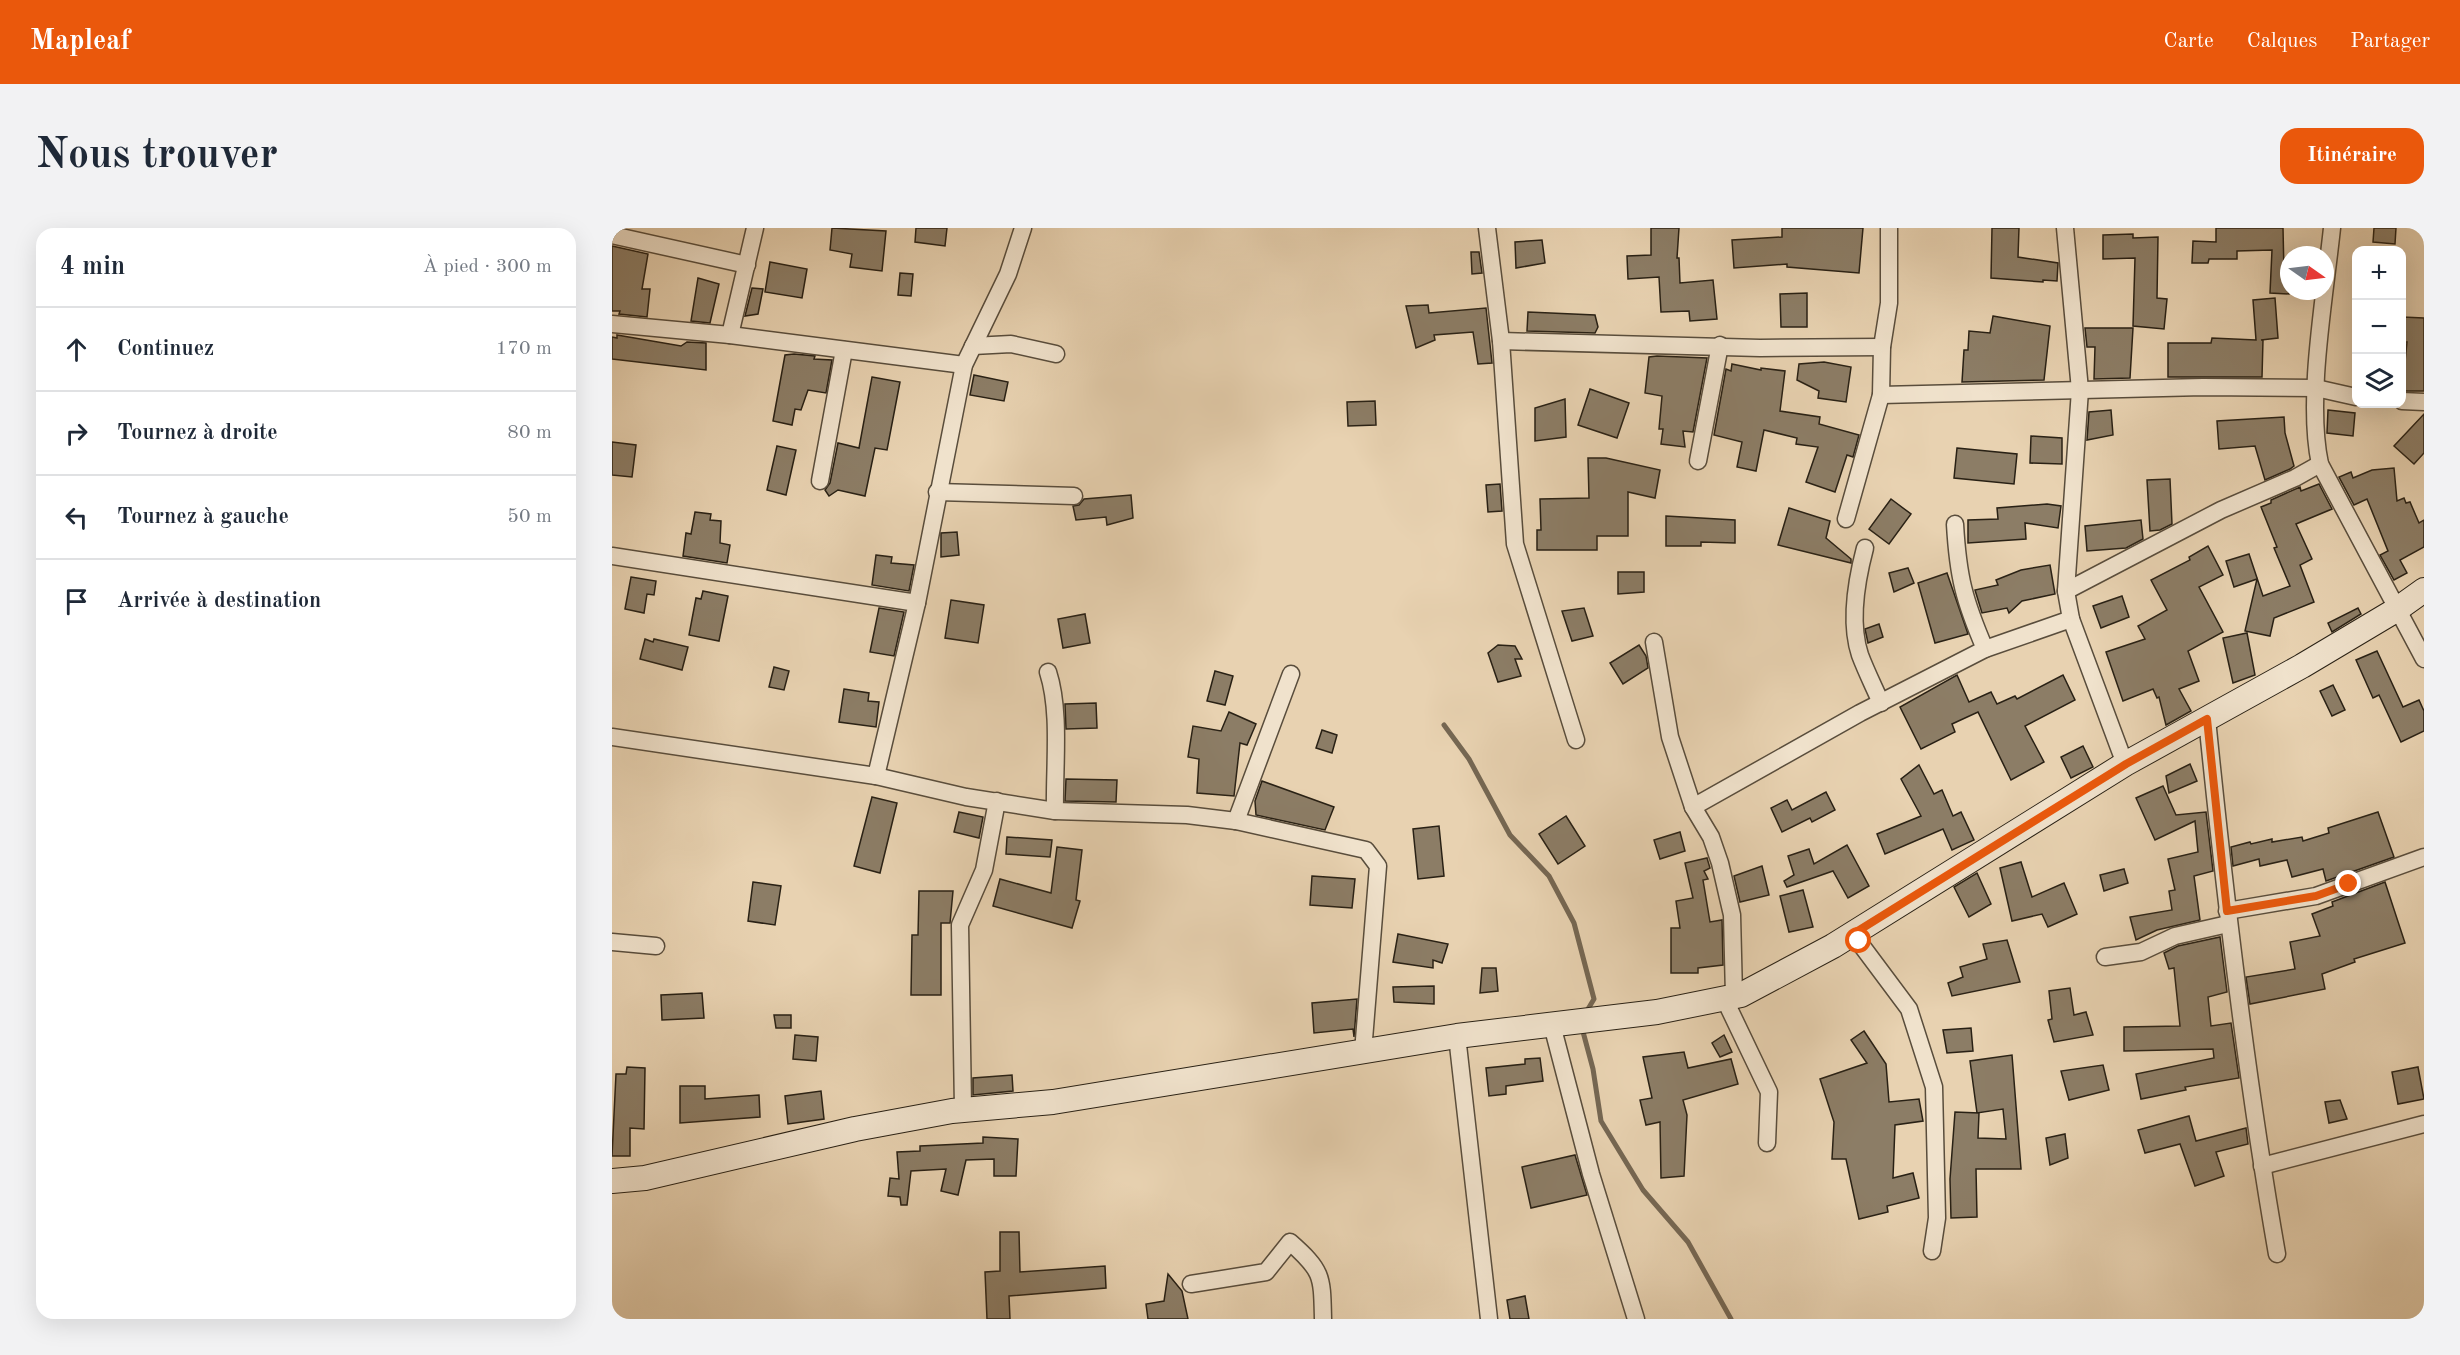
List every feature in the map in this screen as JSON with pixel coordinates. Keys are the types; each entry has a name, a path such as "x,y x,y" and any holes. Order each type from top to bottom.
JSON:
{"street":[{"path":"730,335 756,228"},
{"path":"876,776 917,603 937,492 964,365 1008,274 1023,228"},
{"path":"1487,228 1500,341 1515,544 1576,740"},
{"path":"1846,519 1881,395 1882,347 1889,303 1889,228"},
{"path":"2065,228 2080,390 2066,591 2071,619 2126,764"},
{"path":"2332,228 2316,388 2317,450 2320,464 2424,659"},
{"path":"612,235 747,265"},
{"path":"612,324 730,335 964,365"},
{"path":"1500,341 1720,345 1760,348 1882,347"},
{"path":"973,346 1011,344 1056,354"},
{"path":"1698,461 1720,345"},
{"path":"820,481 844,350"},
{"path":"1881,395 2316,388 2352,396"},
{"path":"2406,401 2424,402"},
{"path":"2066,591 2221,510 2295,478 2320,464"},
{"path":"937,492 1074,496"},
{"path":"1955,524 1958,572 1966,605 1985,649"},
{"path":"1865,549 1859,570 1854,624 1860,654 1881,703"},
{"path":"612,556 917,603"},
{"path":"952,1111 1053,1102 1456,1036 1657,1012 1729,997 1853,934 2126,764 2396,610 2424,590"},
{"path":"1694,807 1881,703 1985,649 2071,619"},
{"path":"1654,642 1670,737 1694,807 1711,837 1732,915 1729,997 1769,1092 1767,1143"},
{"path":"1048,672 1053,688 1056,722 1055,810"},
{"path":"1236,821 1291,674"},
{"path":"2207,719 2228,918 2262,1166 2277,1254"},
{"path":"612,737 876,776 997,801 1055,810 1187,815 1236,821 1366,850 1378,866 1363,1052"},
{"path":"612,1181 645,1178 855,1129 963,1108 960,925 984,870 997,801"},
{"path":"2105,957 2141,952 2175,936 2228,918 2316,896 2424,857"},
{"path":"1853,934 1909,1009 1934,1087 1937,1218 1932,1251"},
{"path":"612,942 656,946"},
{"path":"1552,1025 1591,1174 1636,1319"},
{"path":"1456,1036 1489,1319"},
{"path":"2262,1166 2424,1124"},
{"path":"1191,1284 1266,1272 1290,1242 1311,1261 1318,1272 1323,1290 1323,1319"}],"building":[{"path":"832,228 886,231 882,271 850,267 852,254 830,250"},
{"path":"916,228 947,228 945,246 915,242"},
{"path":"1651,228 1679,228 1677,258 1679,258 1680,283 1713,280 1717,319 1690,321 1689,311 1661,312 1659,277 1628,279 1627,256 1651,255"},
{"path":"1782,228 1863,228 1859,273 1787,267 1787,264 1734,268 1732,240 1782,237"},
{"path":"1992,228 2019,228 2018,257 2058,263 2057,281 1991,278"},
{"path":"2216,228 2283,228 2283,246 2280,246 2280,294 2270,293 2272,250 2237,251 2237,259 2209,259 2208,263 2192,263 2193,241 2216,242"},
{"path":"2374,228 2396,228 2395,244 2373,242"},
{"path":"2133,234 2133,238 2158,237 2157,298 2167,299 2164,329 2133,326 2135,258 2103,259 2103,235"},
{"path":"1542,240 1545,263 1516,268 1515,242"},
{"path":"612,246 648,254 642,289 650,289 647,317 612,311"},
{"path":"1471,252 1479,252 1482,273 1472,274"},
{"path":"770,262 807,269 802,298 765,292"},
{"path":"900,273 913,274 911,296 898,295"},
{"path":"698,278 719,284 710,323 691,321"},
{"path":"752,288 763,289 758,314 745,316"},
{"path":"1807,293 1807,327 1781,327 1780,294"},
{"path":"2275,298 2278,338 2261,340 2263,340 2262,377 2168,377 2168,343 2211,343 2212,338 2256,340 2253,300"},
{"path":"1428,305 1429,313 1486,308 1492,363 1478,364 1473,332 1434,335 1435,340 1416,348 1406,306"},
{"path":"1528,312 1595,315 1598,327 1595,333 1527,331"},
{"path":"1993,316 2050,326 2044,380 1962,382 1964,350 1968,350 1969,331 1990,333"},
{"path":"2406,317 2424,318 2424,391 2406,391"},
{"path":"2085,328 2133,328 2130,378 2094,379 2095,347 2087,347"},
{"path":"617,335 681,346 687,342 706,343 706,370 612,359 612,337 617,338"},
{"path":"785,355 815,356 814,359 832,360 826,393 808,390 801,410 795,409 792,425 773,421"},
{"path":"1649,357 1707,358 1693,432 1683,431 1685,447 1661,444 1663,429 1659,429 1662,396 1645,393"},
{"path":"1824,362 1851,367 1846,402 1818,398 1819,391 1797,380 1799,364"},
{"path":"1732,364 1761,370 1761,368 1785,371 1780,411 1820,417 1819,424 1859,435 1853,457 1847,455 1835,492 1806,482 1818,447 1796,444 1797,438 1764,430 1756,471 1737,467 1742,442 1714,435 1726,369 1731,371"},
{"path":"974,375 1008,382 1004,401 970,395"},
{"path":"872,377 900,382 887,450 875,448 865,496 838,490 829,496 825,490 830,483 838,443 859,448"},
{"path":"1590,389 1629,403 1617,438 1578,425"},
{"path":"1565,399 1566,437 1535,441 1535,408"},
{"path":"1375,401 1376,425 1348,426 1347,402"},
{"path":"2111,410 2113,435 2087,440 2089,412"},
{"path":"2328,410 2355,413 2353,436 2327,433"},
{"path":"2424,414 2424,453 2414,464 2394,446"},
{"path":"2284,417 2285,433 2294,466 2290,469 2265,480 2255,446 2219,449 2217,421"},
{"path":"2031,436 2062,438 2062,464 2030,463"},
{"path":"612,442 636,445 632,477 612,475"},
{"path":"777,446 796,450 786,495 767,490"},
{"path":"1957,448 2017,454 2014,484 1954,478"},
{"path":"1588,458 1606,458 1660,470 1655,498 1628,492 1628,536 1597,536 1597,550 1537,550 1537,530 1541,530 1540,499 1589,498"},
{"path":"2394,468 2397,501 2404,498 2406,503 2410,502 2419,523 2424,520 2424,547 2400,560 2407,573 2394,580 2380,555 2388,551 2367,499 2354,505 2339,477 2351,472 2353,478 2372,470"},
{"path":"2170,479 2172,524 2160,530 2150,531 2147,480"},
{"path":"1500,484 1502,511 1488,512 1486,485"},
{"path":"2319,484 2332,509 2296,524 2312,559 2300,565 2314,602 2274,618 2270,636 2245,631 2257,579 2234,587 2226,561 2249,554 2263,596 2290,586 2274,548 2277,547 2261,507 2300,487 2301,491"},
{"path":"1131,495 1133,518 1107,525 1106,517 1076,520 1073,506 1079,505 1084,499"},
{"path":"1891,499 1911,514 1889,544 1869,529"},
{"path":"2047,504 2061,506 2058,528 2025,523 2026,539 1968,543 1968,520 1998,519 1997,508"},
{"path":"1789,508 1830,521 1826,538 1851,559 1851,563 1778,545"},
{"path":"695,512 711,514 710,520 721,521 720,543 730,545 727,563 683,556 686,533 691,534"},
{"path":"1666,516 1735,520 1735,543 1701,542 1701,546 1666,546"},
{"path":"2141,520 2143,539 2126,548 2087,551 2085,526"},
{"path":"957,532 959,555 941,557 941,533"},
{"path":"2208,546 2223,575 2199,587 2223,632 2188,651 2199,681 2179,689 2191,711 2166,725 2159,697 2157,698 2153,689 2123,701 2106,652 2145,639 2138,626 2167,610 2151,580 2190,560 2189,557"},
{"path":"876,555 892,557 891,563 914,565 909,591 872,585"},
{"path":"2050,565 2055,594 2022,601 2009,613 2007,608 1982,613 1975,590 1998,585 1996,580 2021,570"},
{"path":"1908,568 1914,583 1894,592 1889,573"},
{"path":"1618,572 1644,572 1644,592 1618,594"},
{"path":"1947,573 1968,634 1935,643 1918,583"},
{"path":"631,577 656,581 654,595 647,594 644,613 625,609"},
{"path":"703,591 728,596 719,641 689,635 696,598 701,599"},
{"path":"2122,596 2129,617 2101,628 2093,606"},
{"path":"951,600 984,605 978,643 945,638"},
{"path":"879,608 904,612 894,656 870,652"},
{"path":"1584,608 1593,636 1572,641 1562,611"},
{"path":"2358,608 2361,614 2332,632 2328,623"},
{"path":"1085,614 1090,643 1063,648 1058,619"},
{"path":"1879,624 1883,637 1868,643 1865,629"},
{"path":"2247,633 2255,675 2233,683 2223,638"},
{"path":"645,639 688,647 682,670 640,659"},
{"path":"1498,645 1515,646 1522,659 1515,659 1521,676 1498,682 1488,653"},
{"path":"1639,645 1646,656 1648,668 1623,684 1610,663"},
{"path":"2377,651 2403,707 2419,700 2424,711 2424,731 2401,742 2379,695 2373,698 2356,660"},
{"path":"774,667 789,671 784,690 769,687"},
{"path":"1215,671 1233,676 1225,705 1207,701"},
{"path":"1957,675 1969,702 1991,692 1997,704 2015,696 2017,699 2063,675 2075,700 2025,726 2044,762 2011,780 1978,712 1952,724 1955,732 1921,749 1900,707"},
{"path":"2333,685 2345,710 2332,716 2320,691"},
{"path":"844,689 869,693 868,701 879,702 876,727 839,722"},
{"path":"1096,703 1097,728 1066,729 1065,704"},
{"path":"1229,712 1256,724 1247,745 1240,743 1234,796 1197,793 1199,759 1188,757 1193,726 1221,731"},
{"path":"1322,730 1337,735 1332,753 1316,748"},
{"path":"2083,746 2093,767 2071,778 2061,757"},
{"path":"2190,764 2197,781 2169,793 2166,776"},
{"path":"1919,765 1934,794 1942,790 1953,816 1961,812 1974,840 1952,850 1943,829 1885,854 1877,834 1921,816 1901,779"},
{"path":"1066,779 1117,780 1116,802 1065,801"},
{"path":"1262,781 1334,807 1325,830 1256,815 1255,801"},
{"path":"2163,786 2176,815 2206,812 2213,871 2194,876 2200,920 2157,930 2136,940 2130,917 2172,910 2169,891 2175,890 2168,859 2198,852 2195,821 2155,840 2136,798"},
{"path":"1826,792 1835,810 1812,822 1810,818 1782,832 1771,808 1787,800 1792,810"},
{"path":"872,797 897,803 880,873 854,866"},
{"path":"959,812 983,817 979,838 954,832"},
{"path":"2378,812 2394,857 2326,881 2323,869 2292,877 2287,860 2260,866 2259,859 2233,866 2231,847 2272,839 2272,842 2302,837 2303,841 2329,833 2328,828"},
{"path":"1566,816 1585,846 1558,864 1539,834"},
{"path":"1439,826 1444,876 1418,879 1413,829"},
{"path":"1680,832 1685,851 1660,859 1654,840"},
{"path":"1007,837 1052,840 1050,857 1006,854"},
{"path":"1847,845 1869,886 1848,898 1833,871 1787,887 1784,881 1794,875 1788,856 1809,849 1814,864"},
{"path":"1057,847 1082,850 1076,900 1080,901 1072,928 993,906 1000,879 1051,893"},
{"path":"1707,858 1710,868 1704,871 1708,879 1703,880 1710,922 1722,920 1723,965 1698,968 1698,973 1671,973 1671,928 1680,928 1676,901 1693,898 1685,863"},
{"path":"2021,862 2032,897 2064,883 2077,914 2048,927 2042,914 2012,921 2000,868"},
{"path":"1762,866 1769,895 1740,902 1734,876"},
{"path":"2124,869 2128,883 2104,891 2100,875"},
{"path":"1977,873 1991,904 1969,917 1954,887"},
{"path":"1312,876 1355,879 1352,908 1310,905"},
{"path":"753,882 781,886 775,925 748,921"},
{"path":"2385,882 2405,943 2354,959 2355,962 2322,974 2325,989 2250,1004 2246,977 2295,969 2290,942 2320,936 2312,914 2333,906 2332,902"},
{"path":"1803,890 1813,927 1789,932 1780,896"},
{"path":"919,891 953,891 950,923 941,923 941,995 911,995 912,935 918,935"},
{"path":"1398,934 1448,944 1442,963 1433,960 1433,968 1393,962"},
{"path":"2220,937 2227,992 2208,997 2211,1026 2231,1023 2239,1078 2185,1087 2186,1090 2141,1099 2136,1074 2214,1058 2213,1049 2124,1051 2124,1027 2180,1026 2174,968 2169,969 2164,953 2178,946"},
{"path":"2007,940 2020,982 1952,996 1948,983 1963,977 1960,967 1987,959 1983,944"},
{"path":"1482,968 1496,968 1498,991 1480,993"},
{"path":"1434,986 1434,1004 1394,1002 1393,987"},
{"path":"2070,988 2074,1015 2086,1012 2093,1035 2054,1042 2048,1020 2052,1019 2049,991"},
{"path":"702,993 704,1018 662,1020 661,995"},
{"path":"1357,999 1354,1037 1353,1029 1314,1033 1312,1003"},
{"path":"774,1015 791,1015 791,1028 776,1028"},
{"path":"1971,1028 1973,1051 1947,1053 1943,1030"},
{"path":"1864,1031 1886,1064 1889,1102 1919,1099 1923,1121 1895,1125 1893,1178 1913,1173 1919,1198 1887,1206 1888,1212 1859,1219 1846,1159 1832,1159 1834,1122 1820,1079 1867,1063 1851,1040"},
{"path":"795,1035 818,1037 816,1061 793,1059"},
{"path":"1724,1035 1732,1052 1720,1057 1712,1043"},
{"path":"1684,1052 1688,1068 1731,1059 1738,1084 1683,1100 1687,1115 1684,1176 1661,1178 1660,1122 1646,1125 1640,1100 1652,1098 1643,1057"},
{"path":"2012,1055 2021,1169 1976,1169 1977,1217 1951,1218 1950,1179 1955,1112 1977,1113 1970,1061","holes":["2003,1109 2006,1139 1978,1138 1979,1113 1977,1113"]},
{"path":"1540,1058 1543,1081 1506,1086 1506,1094 1489,1096 1486,1068 1525,1064 1525,1059"},
{"path":"2103,1065 2109,1090 2069,1100 2061,1071"},
{"path":"627,1067 645,1068 644,1129 630,1128 630,1156 612,1156 616,1074 626,1074"},
{"path":"2418,1067 2424,1099 2398,1104 2392,1072"},
{"path":"1012,1075 1013,1091 973,1095 973,1078"},
{"path":"680,1086 705,1086 705,1099 759,1095 760,1117 680,1123"},
{"path":"821,1091 824,1119 788,1124 785,1096"},
{"path":"2340,1100 2347,1119 2329,1123 2325,1102"},
{"path":"2189,1116 2196,1141 2246,1128 2248,1144 2216,1152 2224,1176 2195,1186 2180,1144 2145,1153 2138,1130"},
{"path":"2065,1134 2068,1158 2050,1165 2046,1138"},
{"path":"983,1137 1018,1139 1016,1176 994,1176 994,1159 966,1160 958,1195 941,1191 946,1169 911,1171 907,1205 901,1205 900,1197 888,1196 890,1178 899,1179 897,1152 920,1151 920,1146 983,1143"},
{"path":"1575,1155 1587,1195 1531,1208 1522,1167"},
{"path":"1000,1232 1019,1232 1020,1272 1105,1266 1106,1288 1009,1296 1010,1319 987,1319 985,1272 1000,1271"},
{"path":"1168,1274 1182,1291 1188,1319 1148,1319 1146,1304 1164,1301"},
{"path":"1525,1296 1529,1319 1510,1319 1507,1300"}],"waterway":[{"path":"1444,725 1469,759 1510,835 1549,876 1574,923 1594,999 1585,1014"},
{"path":"1582,1028 1593,1069 1601,1121 1643,1190 1688,1242 1731,1319"}],"route":[{"path":"1859,941 1853,934 2078,793 2207,719 2227,911 2316,896 2349,884"}]}
